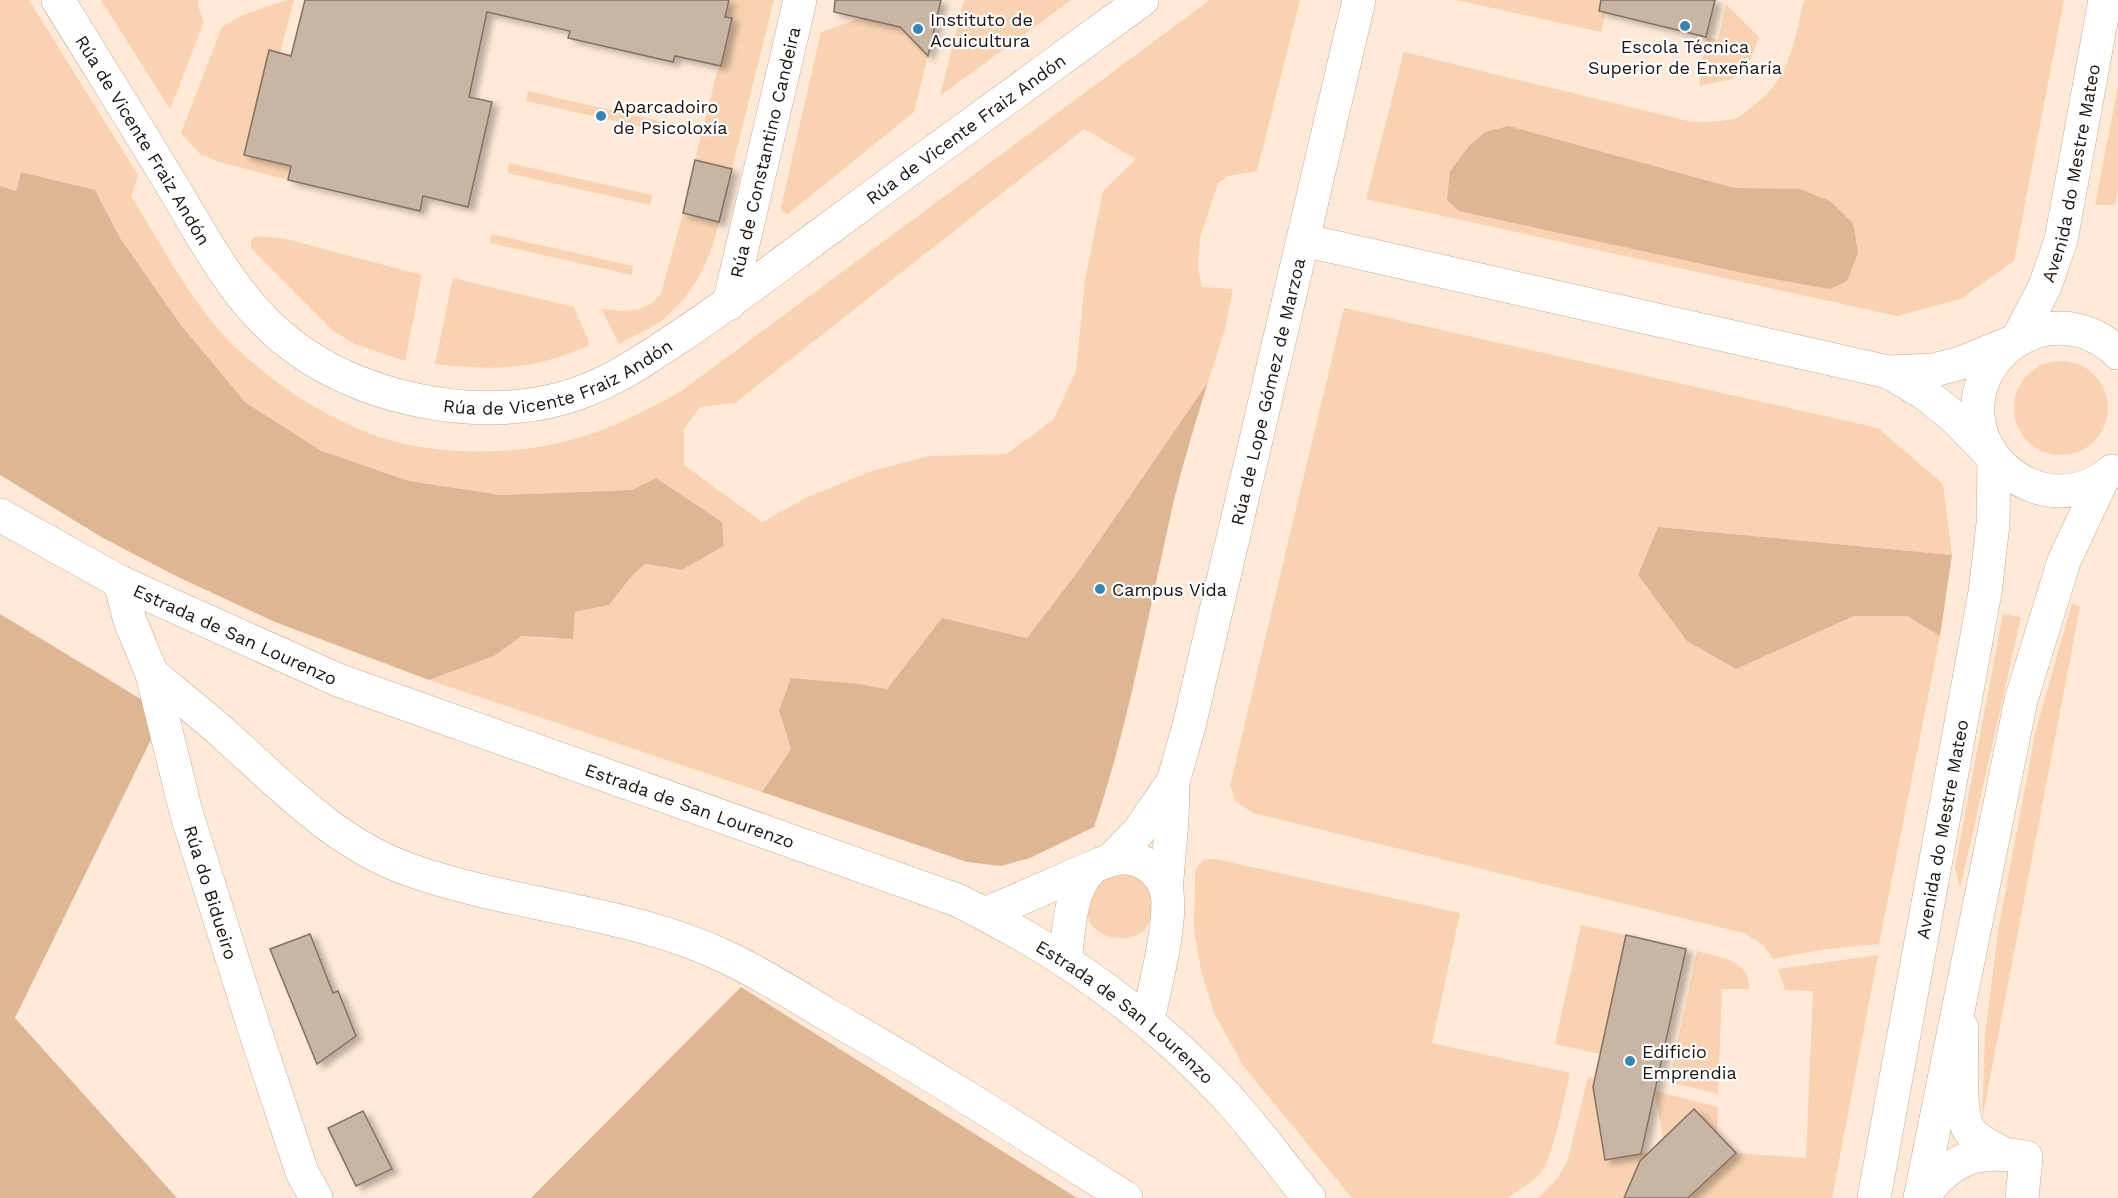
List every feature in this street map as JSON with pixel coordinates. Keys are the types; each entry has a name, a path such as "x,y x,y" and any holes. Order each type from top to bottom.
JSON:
{"street":[{"name":"Rúa de Vicente Fraiz Andón","path":"58,0 212,252 260,316 286,340 318,362 377,390 438,404 475,407 518,406 559,399 596,387 625,373 729,304 1142,0"},
{"name":"Rúa de Constantino Candeira","path":"729,304 800,0"},
{"name":"Rúa de Lope Gómez de Marzoa","path":"1148,1020 1166,928 1168,908 1166,890 1173,782 1189,726 1359,0"},
{"name":"Avenida do Mestre Mateo","path":"2017,340 2045,286 2061,240 2105,0"},
{"path":"1303,240 1888,372 1943,368 2042,330 2068,328 2095,336 2118,353"},
{"path":"1994,458 1979,422 1980,393 1986,374 1995,360 2017,340"},
{"path":"1888,372 1924,393 1954,417 2005,470 2018,479 2049,490 2078,489 2111,472"},
{"name":"Avenida do Mestre Mateo","path":"1874,1198 1985,592 1993,524 1994,458"},
{"path":"1921,1198 2022,699 2064,561 2111,472"},
{"name":"Estrada de San Lourenzo","path":"0,515 120,582 338,680 957,900 985,914 1065,960 1111,991 1148,1020 1226,1095 1309,1198"},
{"name":"Rúa do Bidueiro","path":"120,582 130,621 152,674 186,812 255,1031 302,1173 316,1198"},
{"path":"152,674 225,735 278,785 331,828 369,851 409,870 488,893 648,927 731,959 887,1048 1125,1198"},
{"name":"Rúa de Lope Gómez de Marzoa","path":"1065,960 1072,912 1082,881 1138,831 1173,782"},
{"name":"Rúa de Lope Gómez de Marzoa","path":"985,914 1102,863 1131,858 1146,863 1157,872 1166,890"},
{"path":"1961,999 1964,1116 1969,1131 2004,1154"},
{"path":"1921,1198 1935,1179 1950,1166 1975,1157 2004,1154 2026,1157 2022,1198"}],"shaded area":[{"path":"0,0 29,0 138,175 131,196 194,298 236,348 279,384 304,400 329,415 380,437 442,450 480,452 517,450 554,444 587,435 634,416 680,392 1210,0 1300,0 1257,171 1228,176 1218,183 1200,238 1198,268 1202,287 1233,289 1225,329 1208,382 1081,567 1027,638 942,618 887,689 859,684 779,711 791,749 762,792 429,680 494,656 522,636 556,639 575,612 609,605 631,577 645,564 682,570 724,546 722,522 656,478 632,490 501,495 409,481 322,451 246,403 181,325 120,238 95,190 21,172 16,191 0,186","holes":["1084,129 1136,159 1103,191 1085,280 1076,371 1054,419 1007,454 929,456 872,471 808,497 762,522 684,465 684,429 700,407 735,403"]},
{"path":"101,0 198,0 204,22 170,109"},
{"path":"286,0 294,0 280,53 269,51 244,155 291,166 288,180 219,162 200,154 181,133 222,27 243,15"},
{"path":"729,0 774,0 732,169 695,160 717,72 721,66 731,18 725,17"},
{"path":"964,0 1071,0 940,96"},
{"path":"1456,0 1609,0 1601,32"},
{"path":"1804,0 2064,0 2014,261 1961,299 1897,316 1366,199 1404,52 1692,122 1724,121 1742,115 1765,96 1783,72 1789,59"},
{"path":"1726,4 1759,37 1750,61 1732,79 1699,86 1706,37 1718,40"},
{"path":"861,18 900,27 928,56 914,112 788,214 783,212 781,207 821,32"},
{"path":"2118,86 2118,190 2115,205 2095,205"},
{"path":"528,91 671,124 669,133 526,101"},
{"path":"1509,126 1734,188 1800,189 1830,201 1853,223 1858,253 1847,281 1830,289 1752,275 1459,211 1447,200 1450,171 1469,146 1485,132"},
{"path":"509,163 652,195 650,205 507,173"},
{"path":"21,172 95,190 120,238 181,325 246,403 322,451 409,481 501,495 632,490 656,478 722,522 724,546 682,570 645,564 631,577 609,605 575,612 573,639 522,636 494,656 429,680 275,622 178,577 103,538 0,475 0,186 16,191"},
{"path":"683,213 719,222 699,277 673,311 661,321 619,344 601,309 623,311 640,309 651,304 661,294"},
{"path":"491,234 633,266 632,275 490,243"},
{"path":"257,236 286,239 422,275 405,361 355,344 332,330 251,248 251,240"},
{"path":"453,278 574,307 590,345 537,363 512,367 460,367 435,364"},
{"path":"1344,308 1878,428 1943,484 1952,555 1658,527 1736,669 1854,616 1907,616 1940,636 1879,944 1820,950 1773,959 1763,945 1744,933 1253,813 1236,802 1230,786"},
{"path":"2061,361 2079,365 2094,375 2104,390 2108,408 2104,426 2094,441 2079,451 2061,455 2043,451 2028,441 2018,426 2014,408 2018,390 2028,375 2043,365"},
{"path":"1208,382 1176,493 1118,749 1094,827 1030,858 1001,866 967,862 762,792 791,749 779,711 791,678 887,689 942,618 1027,638 1081,567"},
{"path":"1658,527 1952,555 1940,636 1907,616 1854,616 1736,669 1687,641 1638,575"},
{"path":"2072,603 2080,607 1982,1120 1985,1034 1998,931 2036,730"},
{"path":"0,614 164,713 15,1018 177,1198 0,1198"},
{"path":"2003,614 2021,617 1960,889 1955,867"},
{"path":"1205,859 1215,859 1460,913 1432,1043 1570,1073 1550,1154 1541,1173 1507,1198 1352,1198 1244,1067 1214,1013 1201,970 1194,930 1195,875 1197,867"},
{"path":"1129,872 1142,880 1149,891 1150,920 1143,931 1131,937 1118,938 1104,934 1093,926 1087,915 1087,899 1102,876"},
{"path":"1581,925 1626,935 1600,1054 1555,1044"},
{"path":"1697,951 1724,958 1739,966 1748,979 1750,989 1722,989 1718,1094 1669,1082"},
{"path":"1878,955 1832,1198 1691,1198 1692,1194 1736,1153 1806,1158 1813,991 1785,990 1778,969"},
{"path":"741,987 1077,1198 531,1198"},
{"path":"1588,1077 1643,1089 1595,1101 1605,1160 1651,1152 1637,1169 1624,1198 1538,1198 1558,1178 1568,1159"},
{"path":"1655,1091 1718,1107 1717,1133 1694,1110 1663,1139"}],"building":[{"path":"305,0 729,0 725,17 732,18 721,66 675,56 673,62 568,38 570,31 487,12 469,97 492,102 468,207 423,196 420,211 288,180 291,166 244,155 269,50 291,56"},
{"name":"Instituto de Acuicultura","path":"835,0 941,0 928,56 900,27 834,12"},
{"name":"Escola Técnica Superior de Enxeñaría","path":"1601,0 1715,0 1706,37 1599,11"},
{"path":"695,160 732,169 719,222 683,213"},
{"path":"310,934 333,993 338,991 356,1036 317,1064 270,949"},
{"name":"Edificio Emprendia","path":"1626,935 1686,949 1641,1154 1605,1160 1593,1087"},
{"path":"1694,1109 1736,1153 1688,1198 1624,1198 1640,1161"},
{"path":"363,1111 392,1169 356,1186 328,1128"}],"place":[{"name":"Escola Técnica Superior de Enxeñaría","path":"1685,26"},
{"name":"Instituto de Acuicultura","path":"918,29"},
{"name":"Aparcadoiro de Psicoloxía","path":"601,116"},
{"name":"Campus Vida","path":"1100,589"},
{"name":"Edificio Emprendia","path":"1630,1061"}]}
